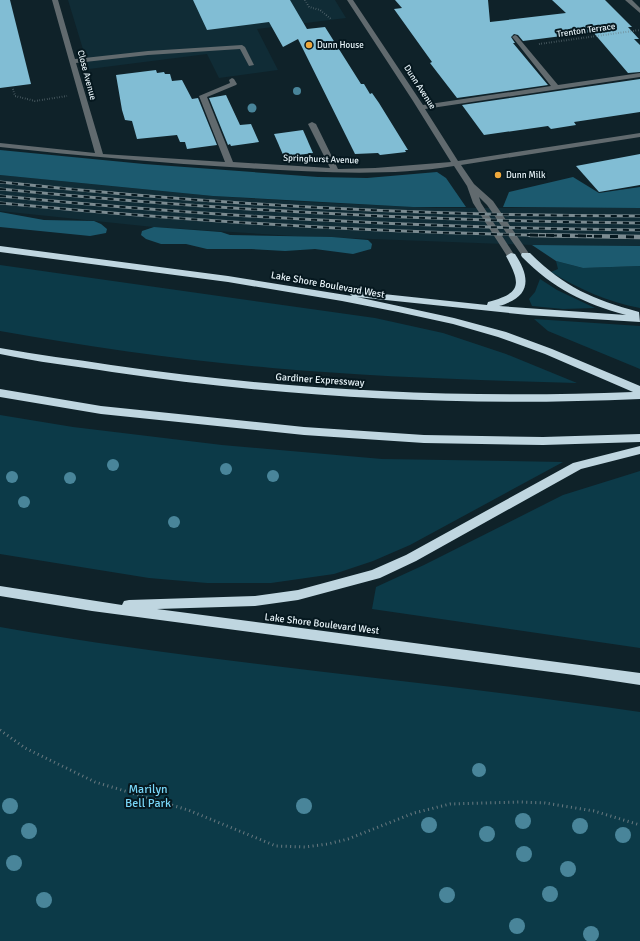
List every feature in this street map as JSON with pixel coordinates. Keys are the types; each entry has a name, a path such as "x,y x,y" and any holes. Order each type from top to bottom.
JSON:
{"highway":[{"name":"Lake Shore Boulevard West","path":"0,249 288,288 454,321 502,335 555,354 640,390"},
{"path":"526,255 541,272 560,286 608,307 640,315"},
{"path":"475,306 506,302 514,297 518,292 520,275 511,256"},
{"path":"288,288 603,318 640,319"},
{"name":"Gardiner Expressway","path":"0,351 210,383 312,392 500,400 640,395"},
{"path":"0,393 101,410 304,431 424,439 543,441 640,438"},
{"path":"92,606 255,601 298,595 334,586 376,574 411,558 577,466 640,450"},
{"name":"Lake Shore Boulevard West","path":"0,591 92,606 640,679"}],"street":[{"name":"Close Avenue","path":"55,0 100,156"},
{"name":"Dunn Avenue","path":"350,0 471,186 477,203 511,256"},
{"path":"628,0 640,12"},
{"path":"515,37 556,87"},
{"path":"73,61 127,54 242,47 251,65"},
{"path":"421,107 640,75"},
{"path":"230,165 203,96 234,84 232,80"},
{"path":"312,124 335,171"},
{"name":"Springhurst Avenue","path":"0,145 100,156 335,171 411,169 457,164 640,136"},
{"name":"Dunn Avenue","path":"471,186 490,203 526,255"}],"path":[{"path":"305,0 306,4 310,8 320,10 331,19"},
{"name":"Trenton Terrace","path":"533,44 640,30"},
{"path":"13,89 15,96 35,101 71,95"},
{"path":"0,730 25,748 95,782 188,810 276,846 305,847 341,841 414,813 450,804 520,802 545,803 594,811 640,825"}],"shaded area":[{"path":"68,0 335,0 346,18 257,29 278,70 219,78 207,54 89,69"},
{"path":"0,150 144,164 318,177 367,178 437,172 446,178 466,207 413,207 213,196 0,175"},
{"path":"0,175 213,196 309,202 437,208 640,208 640,246 532,245 293,236 153,227 0,211"},
{"path":"573,177 599,193 640,187 640,208 503,207 509,192"},
{"path":"0,212 44,220 94,221 107,229 106,233 90,236 0,227"},
{"path":"154,227 221,232 230,235 332,237 368,240 372,244 371,249 353,254 315,249 285,251 207,249 186,244 161,244 146,239 141,235 142,231"},
{"path":"532,245 640,246 640,266 583,268 556,261"}],"green space":[{"path":"556,261 583,268 640,266 640,308 605,298 583,289 551,272 558,269"},
{"path":"0,265 375,318 443,333 506,354 577,383 387,376 272,368 136,352 0,331"},
{"path":"540,279 557,290 595,308 563,309 532,306 529,299 535,292"},
{"path":"534,319 640,326 640,369 548,331"},
{"path":"0,415 73,427 222,445 382,459 563,462 410,545 373,561 334,574 271,583 207,583 149,578 0,554"},
{"path":"640,471 640,648 372,609 376,587 424,565 563,495"},
{"name":"Marilyn Bell Park","path":"0,627 80,640 240,662 480,690 640,712 640,941 0,941"}],"building":[{"path":"0,0 10,0 31,84 0,88"},
{"path":"193,0 290,0 307,29 325,27 361,84 364,84 370,94 372,93 379,103 408,150 405,150 406,152 380,155 378,153 355,154 298,39 283,47 269,22 207,30"},
{"path":"395,0 488,0 490,22 566,13 552,0 605,0 632,27 628,27 639,39 634,39 640,45 640,72 628,73 593,32 523,41 518,35 514,34 511,37 515,43 513,43 548,85 457,98 430,63 432,62 394,9 402,8"},
{"path":"156,70 157,73 164,72 165,74 170,74 172,81 182,80 192,99 198,98 217,145 187,149 185,142 180,142 177,135 137,139 132,121 125,120 116,75"},
{"path":"640,79 640,112 574,122 576,125 551,129 548,126 484,135 462,105"},
{"path":"226,95 240,125 251,124 259,142 231,146 230,144 228,145 209,98"},
{"path":"303,130 313,153 284,157 274,134"},
{"path":"640,154 640,185 599,192 576,166"}],"railway":[{"path":"0,182 160,197 320,208 480,214 640,216"},
{"path":"0,189 160,203 320,213 480,220 640,223"},
{"path":"0,196 160,210 320,220 480,227 640,230"},
{"path":"0,203 148,216 296,226 444,233 565,236"},
{"path":"530,235 565,236"},
{"path":"565,236 592,236"},
{"path":"565,236 640,237"}],"place":[{"name":"Dunn House","path":"309,45"},
{"name":"Dunn Milk","path":"498,175"}]}
